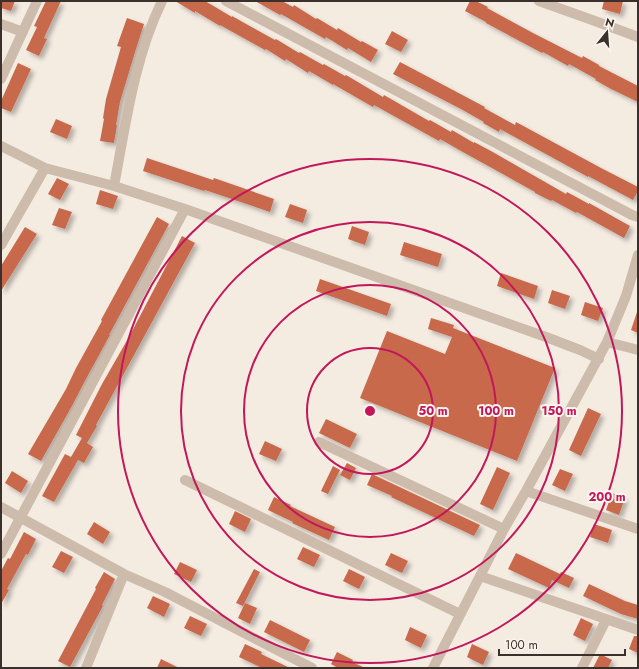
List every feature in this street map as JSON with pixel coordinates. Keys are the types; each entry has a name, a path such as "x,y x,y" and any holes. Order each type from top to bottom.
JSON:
{"street":[{"path":"1,79 37,1"},
{"path":"114,186 129,102 146,39 162,1"},
{"path":"226,1 638,217"},
{"path":"539,1 638,37"},
{"path":"1,24 23,32"},
{"path":"1,146 45,168 114,186 184,209 546,337 599,359"},
{"path":"1,245 45,168"},
{"path":"1,554 184,209"},
{"path":"433,668 504,529 599,359 626,296 638,255"},
{"path":"607,342 638,350"},
{"path":"319,442 504,529"},
{"path":"185,480 460,614"},
{"path":"526,491 638,529"},
{"path":"1,507 20,519 124,574 165,592 312,668"},
{"path":"86,668 124,574"},
{"path":"480,576 638,630"},
{"path":"582,668 606,620"}],"building":[{"path":"1,1 15,1 11,11 1,8"},
{"path":"46,1 61,1 44,38 47,39 39,56 26,50 37,27 34,26"},
{"path":"175,1 205,1 299,53 300,52 323,65 324,64 345,76 346,75 383,97 384,95 451,132 452,130 566,194 567,192 589,203 630,226 624,238 577,212 576,213 535,193 440,139 439,141 374,105 373,107 309,71 308,73 286,59 285,61 266,49 265,50"},
{"path":"255,1 282,1 293,7 294,5 316,19 317,18 337,30 338,28 378,50 371,62 348,48 347,50 326,37 325,39"},
{"path":"470,1 476,1 488,7 487,8 533,33 582,58 583,56 638,86 638,102 611,89 569,64 568,66 543,52 542,53 465,11"},
{"path":"604,1 623,1 620,14 602,9"},
{"path":"127,18 144,24 120,102 114,143 100,141 106,99 121,47 117,46"},
{"path":"392,31 408,40 401,52 385,44"},
{"path":"400,62 485,107 484,108 515,125 516,122 638,187 638,191 633,200 500,129 499,132 459,108 393,74"},
{"path":"18,63 31,69 11,112 1,108 1,101"},
{"path":"56,119 72,126 67,139 50,132"},
{"path":"147,158 213,180 214,178 274,199 270,212 143,171"},
{"path":"57,178 69,184 60,200 48,194"},
{"path":"100,190 118,196 113,209 96,204"},
{"path":"290,204 307,210 303,223 285,217"},
{"path":"59,208 72,212 65,229 52,225"},
{"path":"157,217 169,224 41,461 28,454 66,389 102,321 101,320"},
{"path":"352,226 369,232 365,245 348,239"},
{"path":"25,227 37,234 1,291 1,266"},
{"path":"182,236 195,243 87,443 93,447 84,463 78,460 54,502 42,496 65,454 71,457 82,438 76,435"},
{"path":"404,242 442,254 438,267 400,255"},
{"path":"501,273 538,286 534,299 497,286"},
{"path":"320,279 391,304 387,316 316,291"},
{"path":"552,290 570,296 565,309 548,303"},
{"path":"585,302 603,308 598,321 581,315"},
{"path":"638,312 638,333 631,330"},
{"path":"431,318 454,325 453,328 555,368 517,461 360,398 387,331 445,354 452,337 428,329"},
{"path":"588,408 601,414 581,456 569,450"},
{"path":"326,419 357,434 350,448 319,433"},
{"path":"265,441 282,449 276,461 259,454"},
{"path":"347,463 356,468 350,480 340,475"},
{"path":"333,466 340,470 328,494 321,491"},
{"path":"497,467 510,473 493,510 480,504"},
{"path":"560,469 573,474 565,491 552,485"},
{"path":"12,471 28,481 21,493 5,483"},
{"path":"372,474 480,525 474,536 391,497 392,496 367,485"},
{"path":"612,493 625,498 619,515 606,510"},
{"path":"274,497 335,527 329,540 268,510"},
{"path":"235,511 251,519 245,532 229,524"},
{"path":"94,522 110,532 103,544 87,534"},
{"path":"594,524 612,530 608,543 590,537"},
{"path":"24,532 36,539 7,589 9,590 1,604 1,571 8,558 10,559"},
{"path":"303,547 320,555 314,567 297,559"},
{"path":"61,551 73,557 64,573 52,567"},
{"path":"391,553 408,561 402,573 385,565"},
{"path":"516,553 560,574 561,572 574,578 569,588 552,580 549,588 508,569"},
{"path":"180,562 197,570 191,582 174,574"},
{"path":"254,569 260,572 243,606 236,603"},
{"path":"349,569 365,577 359,589 343,581"},
{"path":"104,572 115,579 102,605 103,606 70,667 58,661"},
{"path":"589,584 625,601 638,605 638,619 621,614 583,596"},
{"path":"153,596 170,604 164,617 147,608"},
{"path":"245,603 257,608 250,624 238,618"},
{"path":"190,616 207,624 201,636 184,628"},
{"path":"581,618 593,624 585,641 573,635"},
{"path":"270,620 310,640 304,652 264,632"},
{"path":"410,627 427,635 421,648 405,640"},
{"path":"634,636 638,636 638,653 629,649"},
{"path":"245,644 262,652 261,654 290,668 262,668 239,657"},
{"path":"472,644 489,652 483,665 467,657"},
{"path":"337,652 353,660 352,662 365,668 338,668 331,664"},
{"path":"600,654 612,660 608,668 593,668"},
{"path":"161,659 179,668 157,668"}]}
